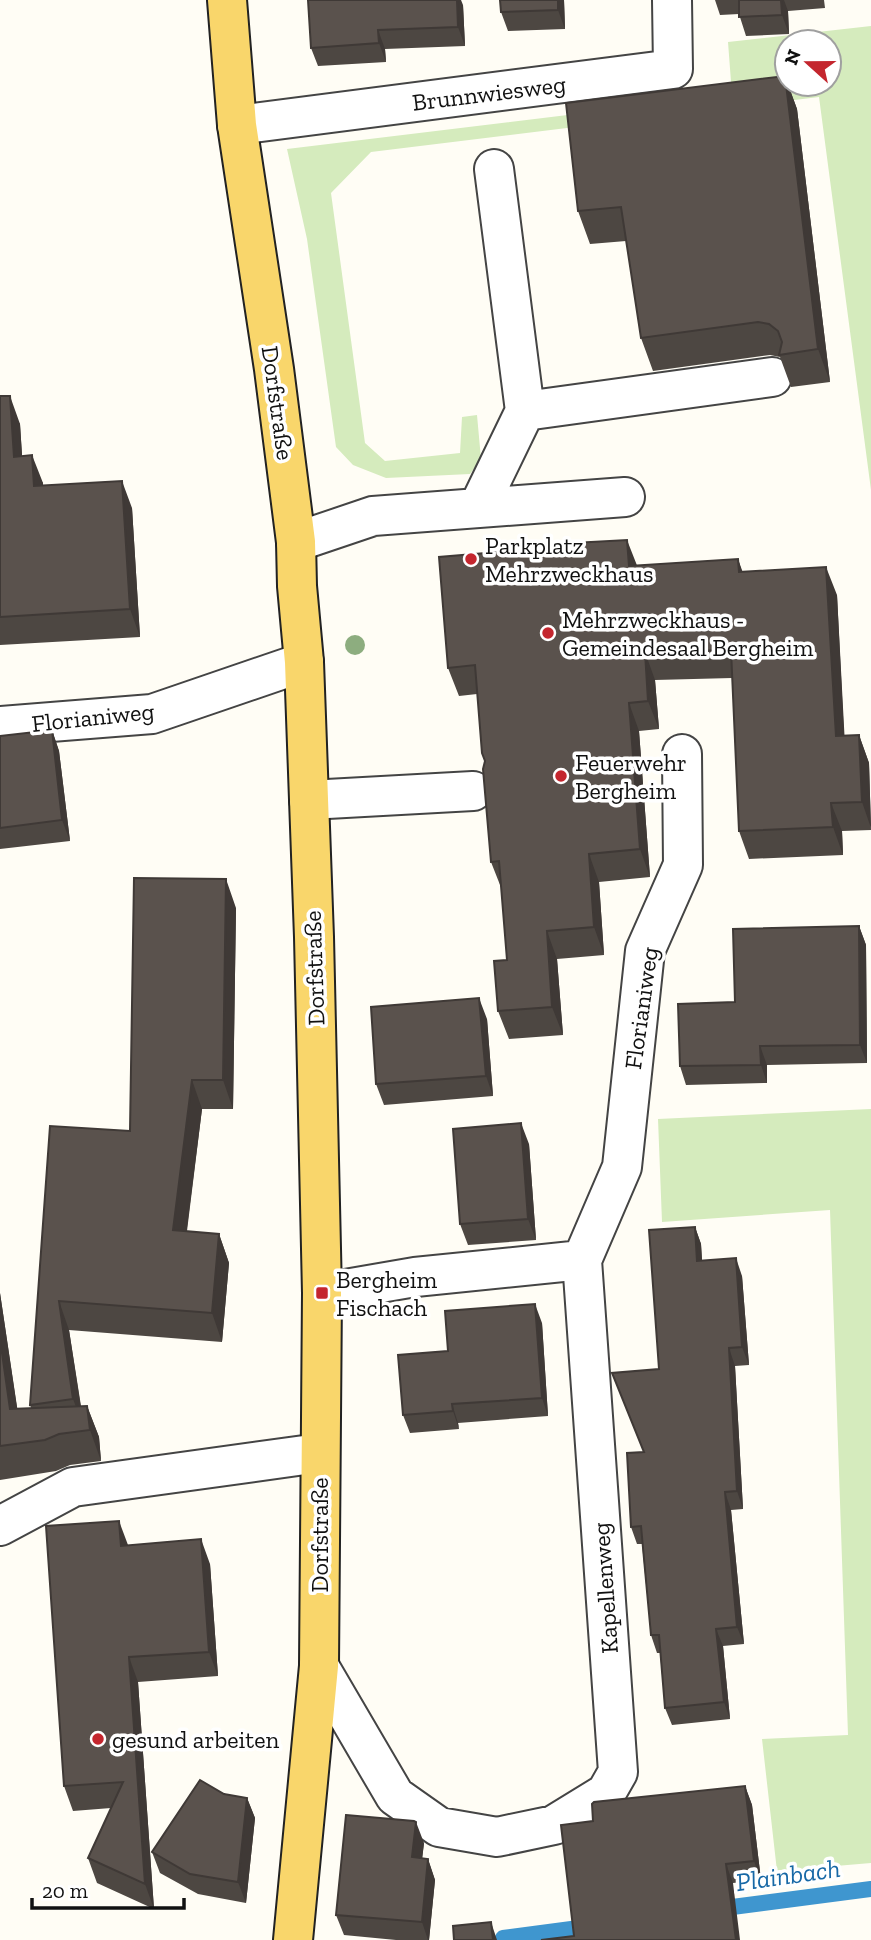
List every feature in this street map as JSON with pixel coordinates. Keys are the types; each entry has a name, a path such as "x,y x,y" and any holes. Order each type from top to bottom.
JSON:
{"main road":[{"name":"Dorfstraße","path":"227,0 237,125 272,355 296,542 309,800 322,1293 318,1666 293,1940"}],"street":[{"name":"Brunnwiesweg","path":"237,125 673,69 672,0"},
{"path":"478,508 525,411 494,169"},
{"path":"525,411 772,377"},
{"path":"296,542 373,516 625,497"},
{"name":"Florianiweg","path":"0,726 152,714 304,662"},
{"name":"Florianiweg","path":"582,1260 622,1167 645,951 683,865 682,754"},
{"path":"309,800 473,791"},
{"path":"322,1293 415,1278 582,1260"},
{"name":"Kapellenweg","path":"318,1666 395,1796 439,1827 497,1837 542,1828 554,1825 606,1793 618,1772 582,1260"},
{"path":"0,1526 73,1487 319,1452"}],"green space":[{"path":"871,26 871,490 819,98 843,98 843,29"},
{"path":"773,37 773,98 811,98 371,152 331,193 365,443 385,461 460,453 462,417 477,415 481,459 470,474 386,478 353,465 336,447 307,239 287,149 732,95 728,42"},
{"path":"871,1109 871,1863 777,1871 762,1739 848,1735 830,1210 662,1222 658,1119"}],"building":[{"path":"308,0 457,0 458,27 378,30 379,43 311,48"},
{"path":"500,0 558,0 558,10 501,12"},
{"path":"739,0 781,0 782,15 739,17"},
{"path":"773,77 773,98 788,98 818,349 779,355 782,342 778,331 769,324 758,322 641,338 621,207 578,211 566,103"},
{"path":"0,396 10,396 14,457 32,455 34,486 122,481 130,609 0,617"},
{"path":"627,540 629,566 738,559 739,572 826,567 836,736 859,735 862,802 831,803 833,827 739,831 731,650 645,652 648,701 629,703 640,849 589,854 594,927 547,931 552,1007 498,1011 494,961 507,960 499,861 491,862 483,769 485,761 482,753 475,665 448,668 439,557 555,547 555,544"},
{"path":"52,730 62,820 0,828 0,736"},
{"path":"134,878 226,879 223,1080 192,1080 173,1230 219,1234 212,1313 59,1301 73,1399 30,1405 50,1126 130,1131"},
{"path":"859,926 860,1045 760,1046 761,1065 680,1066 678,1004 735,1002 733,929"},
{"path":"479,998 486,1076 376,1084 371,1007"},
{"path":"521,1123 528,1219 460,1224 453,1129"},
{"path":"695,1227 697,1261 736,1258 742,1347 729,1348 737,1491 725,1492 737,1627 716,1629 724,1702 665,1708 659,1635 651,1635 641,1526 631,1527 627,1453 644,1452 612,1373 659,1369 649,1230"},
{"path":"535,1304 542,1398 452,1404 453,1411 403,1415 398,1355 448,1351 445,1311"},
{"path":"0,1339 10,1409 87,1406 90,1430 0,1446"},
{"path":"119,1521 121,1546 201,1539 209,1652 129,1657 145,1884 88,1858 123,1782 64,1786 46,1526"},
{"path":"200,1780 224,1794 247,1798 238,1882 190,1874 152,1852"},
{"path":"745,1786 754,1861 726,1864 736,1940 541,1940 574,1936 561,1825 593,1821 594,1802"},
{"path":"346,1815 416,1822 412,1857 428,1859 422,1922 336,1915"},
{"path":"491,1922 493,1940 454,1940 453,1926"}],"waterway":[{"name":"Plainbach","path":"717,1909 871,1889"},
{"name":"Plainbach","path":"503,1938 594,1926"}],"place":[{"name":"Parkplatz Mehrzweckhaus","path":"471,559"},
{"name":"Mehrzweckhaus - Gemeindesaal Bergheim","path":"548,633"},
{"name":"Feuerwehr Bergheim","path":"561,776"},
{"name":"Bergheim Fischach","path":"322,1293"},
{"name":"gesund arbeiten","path":"98,1739"}]}
